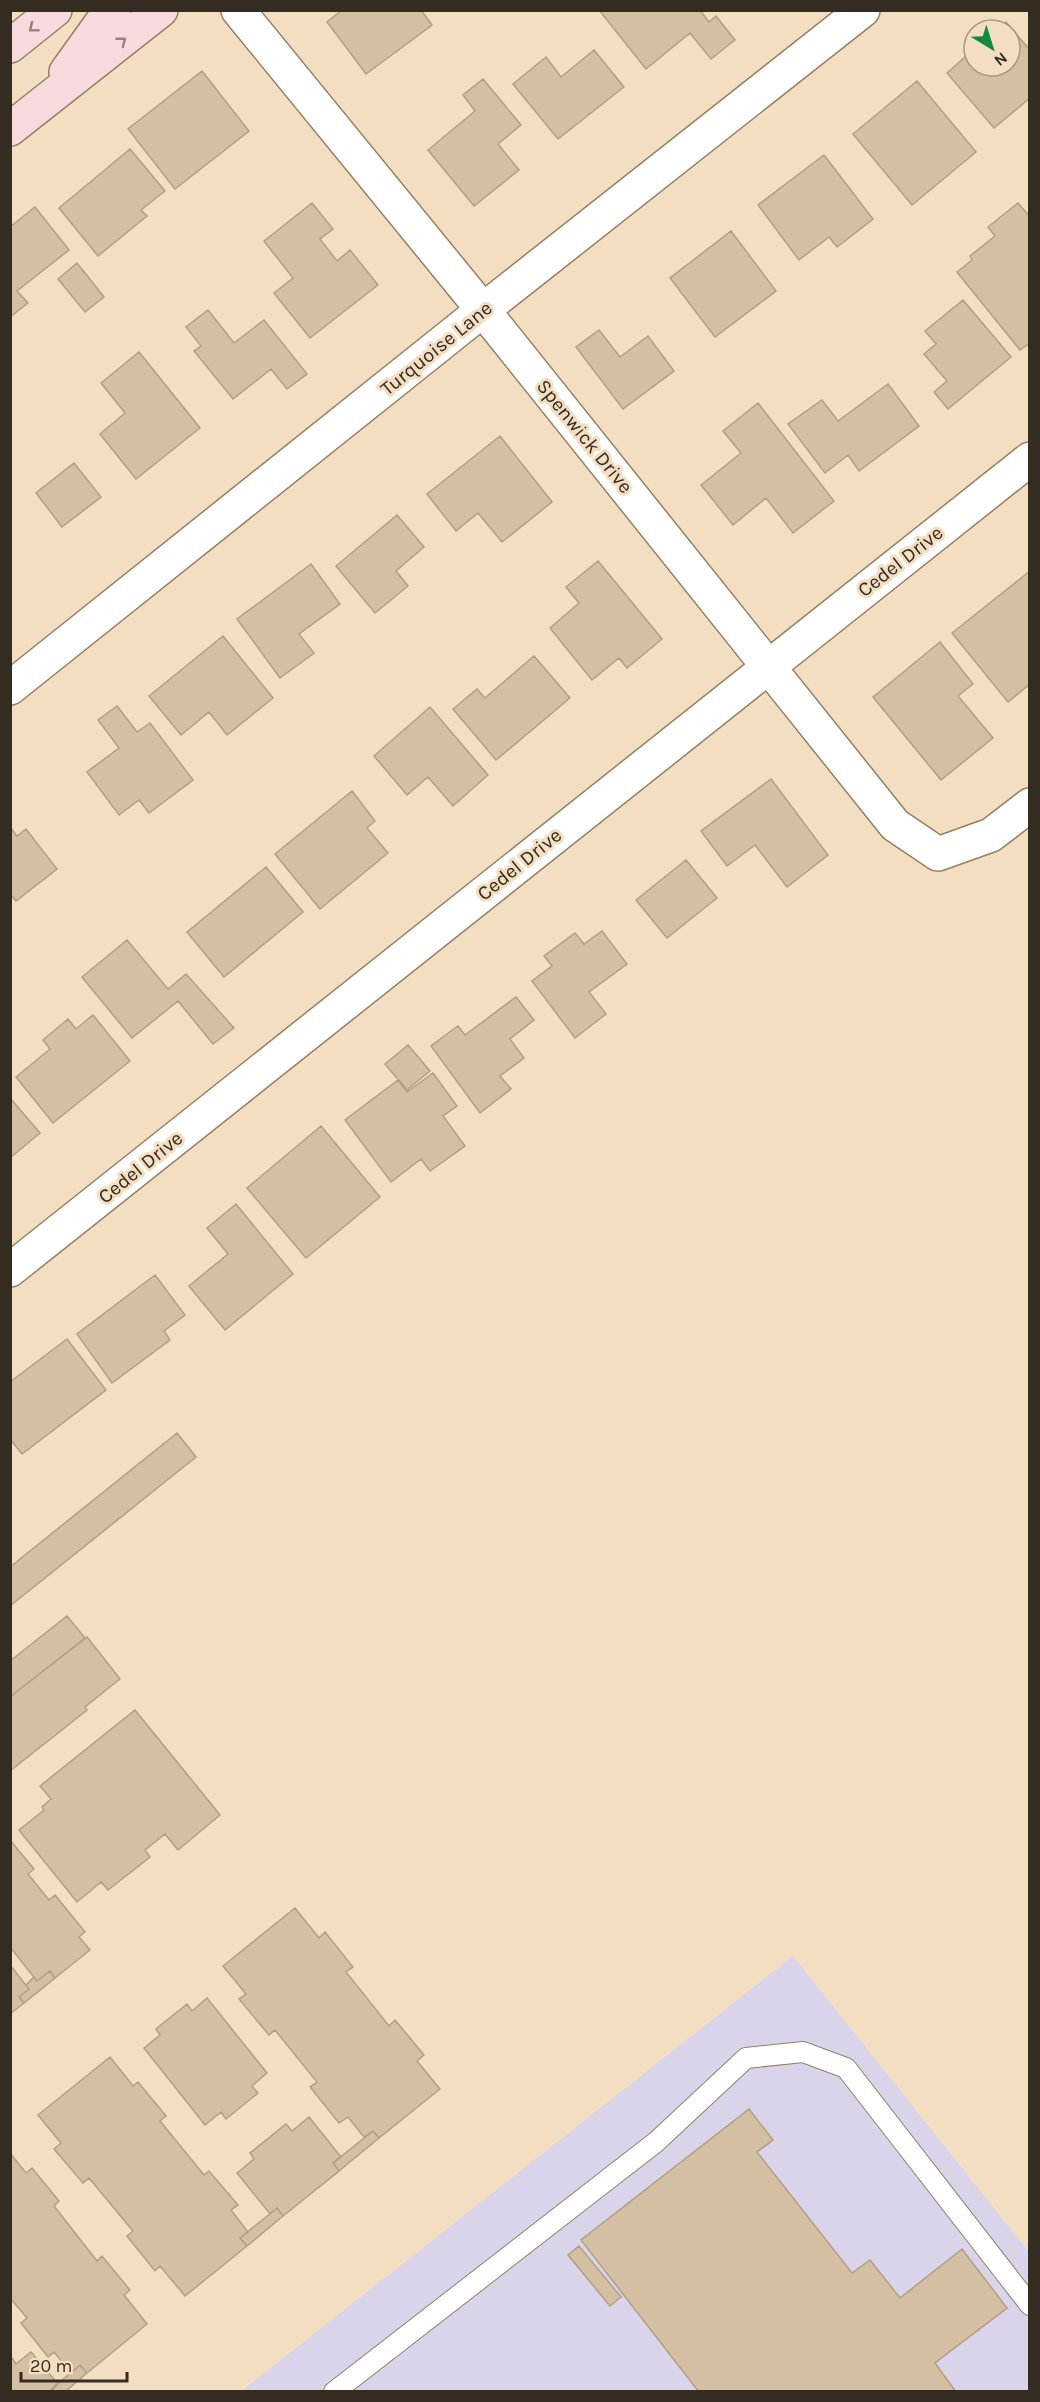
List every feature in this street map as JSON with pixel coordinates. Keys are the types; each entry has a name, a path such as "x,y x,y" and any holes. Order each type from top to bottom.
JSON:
{"main road":[{"path":"10,46 55,10"},
{"path":"46,100 104,19 114,10"},
{"path":"10,129 161,10"}],"street":[{"name":"Spenwick Drive","path":"238,10 483,310 895,825 938,854 991,835 1029,805"},
{"name":"Turquoise Lane","path":"10,688 863,10"},
{"name":"Cedel Drive","path":"10,1270 1029,459"}],"lane":[{"path":"334,2391 656,2142 746,2058 803,2052 846,2068 1029,2305"}],"shaded area":[{"path":"793,1956 1029,2252 1029,2391 240,2392"}],"building":[{"path":"342,10 421,10 432,25 366,74 327,22"},
{"path":"599,10 700,10 709,22 716,16 735,40 711,59 690,33 646,69"},
{"path":"1022,41 1030,50 1030,98 994,128 947,73 962,60 962,78 1022,78"},
{"path":"594,50 624,87 558,139 513,84 546,57 561,77"},
{"path":"202,71 249,131 175,189 128,129"},
{"path":"483,79 521,125 498,144 519,170 474,206 428,150 475,111 463,95"},
{"path":"917,81 976,152 912,205 853,134"},
{"path":"130,149 165,191 141,210 147,216 98,256 59,208"},
{"path":"824,155 873,219 837,247 829,237 799,260 758,205"},
{"path":"312,203 333,229 320,239 337,261 350,250 378,285 310,338 274,293 293,278 264,241"},
{"path":"1018,203 1030,217 1030,343 1020,350 957,272 972,260 970,256 995,236 988,227"},
{"path":"35,207 69,250 17,291 28,303 10,317 10,227"},
{"path":"731,231 776,291 715,337 670,278"},
{"path":"77,263 104,297 85,312 58,279"},
{"path":"963,300 1011,357 948,409 934,392 947,381 924,354 936,344 925,331"},
{"path":"208,310 234,343 264,320 307,374 287,389 271,369 233,399 194,351 201,346 186,327"},
{"path":"599,330 620,357 648,336 674,371 623,409 576,347"},
{"path":"139,352 200,428 136,479 100,434 125,413 101,383"},
{"path":"888,384 919,426 859,471 848,455 825,473 788,424 822,400 838,421"},
{"path":"758,403 834,501 793,533 766,498 733,525 701,485 741,453 723,431"},
{"path":"500,436 552,502 502,542 478,513 456,531 427,494"},
{"path":"74,463 101,497 62,527 36,493"},
{"path":"397,515 424,547 396,571 408,586 375,613 336,566"},
{"path":"598,561 662,639 627,668 619,658 592,680 550,628 579,603 566,587"},
{"path":"311,564 340,604 299,634 314,653 280,678 237,619"},
{"path":"1030,571 1030,684 1008,702 952,633"},
{"path":"223,636 273,698 227,735 209,712 181,735 149,696"},
{"path":"940,642 973,684 958,696 993,738 941,780 873,697"},
{"path":"534,656 570,698 496,760 453,709 477,689 485,698"},
{"path":"117,706 137,732 150,723 193,780 149,813 139,800 119,815 87,772 119,748 98,720"},
{"path":"430,707 488,775 453,806 428,777 407,795 374,756"},
{"path":"771,779 828,855 787,887 755,845 727,866 701,831"},
{"path":"352,791 375,821 367,828 388,853 320,909 275,854"},
{"path":"10,827 17,836 26,829 57,869 16,901 10,894"},
{"path":"686,860 717,898 667,938 636,900"},
{"path":"266,867 303,912 224,977 187,932"},
{"path":"602,931 627,964 589,992 606,1014 575,1038 532,981 552,966 544,956 575,933 584,944"},
{"path":"127,940 168,989 186,974 234,1028 213,1044 178,1001 132,1038 82,977"},
{"path":"516,997 534,1020 510,1039 524,1058 500,1076 511,1089 480,1113 431,1046 458,1026 465,1035"},
{"path":"93,1015 130,1061 53,1123 16,1077 50,1049 43,1040 68,1019 76,1029"},
{"path":"408,1045 430,1071 407,1090 385,1064"},
{"path":"433,1073 457,1106 443,1116 465,1146 430,1171 421,1159 391,1182 345,1120 398,1080 407,1092"},
{"path":"10,1098 40,1133 10,1158"},
{"path":"321,1126 380,1197 306,1258 247,1188"},
{"path":"236,1204 293,1274 225,1330 189,1286 228,1254 207,1228"},
{"path":"155,1275 185,1315 164,1331 170,1340 112,1383 77,1334"},
{"path":"67,1339 106,1390 22,1454 10,1439 10,1382"},
{"path":"177,1433 196,1457 10,1606 10,1567"},
{"path":"67,1616 85,1638 10,1697 10,1661"},
{"path":"87,1637 120,1679 85,1707 87,1710 10,1771 10,1697"},
{"path":"135,1710 220,1815 178,1850 165,1834 145,1850 150,1857 108,1890 101,1882 77,1902 19,1830 44,1810 42,1807 51,1799 40,1786"},
{"path":"10,1840 34,1869 28,1874 49,1900 55,1895 85,1932 79,1937 90,1950 55,1978 50,1971 37,1981 10,1947"},
{"path":"295,1908 319,1938 325,1932 353,1967 346,1972 389,2026 395,2020 424,2055 417,2061 440,2089 379,2138 373,2131 364,2137 348,2117 339,2123 310,2087 317,2082 275,2030 269,2035 239,1999 246,1994 223,1966"},
{"path":"10,1965 29,1989 19,1997 24,2003 10,2014"},
{"path":"50,1971 55,1978 24,2003 19,1997 29,1989 26,1985 34,1977 37,1981"},
{"path":"207,1998 267,2073 252,2086 258,2093 226,2119 221,2112 205,2125 144,2048 160,2035 156,2029 187,2004 192,2011"},
{"path":"110,2057 133,2086 138,2082 166,2116 160,2121 204,2175 209,2171 238,2205 231,2210 248,2232 240,2238 247,2246 185,2296 160,2266 155,2271 127,2236 133,2231 89,2178 83,2183 54,2149 61,2143 38,2115"},
{"path":"749,2109 773,2140 757,2152 852,2273 870,2260 900,2298 962,2249 1007,2308 935,2363 956,2392 699,2392 581,2240"},
{"path":"309,2117 341,2157 333,2163 339,2171 283,2216 277,2208 270,2214 237,2173 254,2159 250,2153 286,2124 292,2131"},
{"path":"373,2131 379,2138 339,2171 333,2163"},
{"path":"10,2153 26,2173 32,2168 59,2201 54,2206 97,2261 102,2256 130,2290 124,2295 147,2324 87,2373 80,2365 71,2373 54,2352 48,2357 21,2323 27,2318 10,2298"},
{"path":"277,2208 283,2216 247,2246 240,2238"},
{"path":"579,2246 621,2297 610,2306 568,2255"},
{"path":"31,2352 58,2384 50,2392 10,2392 10,2359 12,2358 16,2364"},
{"path":"80,2365 87,2373 65,2392 49,2391"}]}
